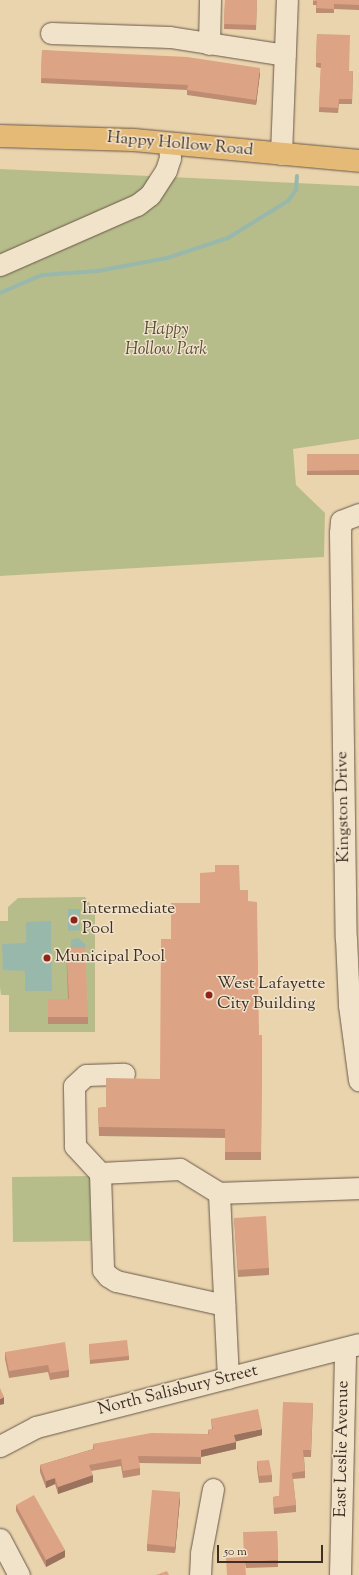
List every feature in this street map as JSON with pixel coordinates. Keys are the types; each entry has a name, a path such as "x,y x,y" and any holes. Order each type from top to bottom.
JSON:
{"main road":[{"name":"Happy Hollow Road","path":"0,136 169,143 359,162"}],"street":[{"path":"208,44 210,0"},
{"path":"282,154 287,0"},
{"path":"51,33 170,37 285,55"},
{"path":"0,265 137,205 150,195 166,170 170,158 169,143"},
{"name":"Kingston Drive","path":"359,514 341,521 340,533 350,631 346,938 349,1005 359,1080"},
{"path":"124,1074 86,1075 74,1086 75,1146 100,1172 103,1270 108,1276 116,1281 224,1305"},
{"path":"100,1172 180,1169 219,1193 359,1188"},
{"path":"219,1193 228,1378"},
{"name":"North Salisbury Street","path":"0,1446 36,1427 352,1346"},
{"name":"East Leslie Avenue","path":"340,1575 352,1346"},
{"path":"200,1575 201,1552 213,1489"},
{"path":"0,1539 19,1575"}],"green space":[{"name":"Happy Hollow Park","path":"0,169 359,186 359,439 293,449 296,485 325,513 324,557 0,576"},
{"name":"Municipal Pool","path":"85,897 95,910 95,1032 9,1032 9,995 1,995 0,987 0,921 8,921 8,907 18,898"},
{"path":"90,1176 91,1241 13,1242 12,1177"}],"shaded area":[{"name":"Intermediate Pool","path":"68,909 80,909 80,930 68,931"},
{"path":"51,921 52,991 25,991 25,971 3,970 2,944 26,943 26,922"},
{"path":"78,938 86,945 83,950 71,950 71,940"}],"building":[{"path":"225,0 257,0 256,25 224,24"},
{"path":"313,0 359,0 359,5 334,4 334,9 316,8 317,1"},
{"path":"317,34 350,35 349,71 353,71 352,99 339,99 338,108 319,107 321,63 316,63"},
{"path":"42,50 187,57 260,68 256,100 187,90 188,85 41,78"},
{"path":"307,454 359,454 359,470 307,471"},
{"name":"West Lafayette City Building","path":"215,865 239,865 240,890 248,890 248,901 257,902 259,1035 262,1035 261,1152 225,1152 225,1129 99,1127 98,1108 106,1107 106,1078 160,1079 161,939 171,939 171,903 200,903 200,873 215,872"},
{"path":"66,948 85,948 88,1017 48,1017 48,999 69,999"},
{"path":"266,1216 269,1268 238,1270 234,1218"},
{"path":"127,1340 129,1356 90,1360 89,1344"},
{"path":"65,1342 69,1370 50,1373 48,1365 9,1371 5,1352"},
{"path":"0,1388 4,1397 0,1399"},
{"path":"283,1402 313,1403 311,1450 303,1450 305,1471 292,1473 296,1505 274,1508 273,1497 279,1496"},
{"path":"258,1409 262,1429 234,1435 236,1442 201,1450 201,1457 138,1456 140,1468 123,1471 121,1459 89,1465 93,1475 58,1487 55,1478 46,1481 40,1465 94,1449 93,1444 151,1433 209,1434 208,1430 213,1429 211,1419"},
{"path":"269,1460 272,1475 259,1476 257,1461"},
{"path":"152,1490 180,1492 175,1547 147,1544"},
{"path":"34,1495 65,1550 46,1560 16,1505"},
{"path":"277,1531 278,1560 245,1562 246,1575 227,1575 226,1558 244,1557 243,1532"},
{"path":"167,1571 169,1575 156,1575"}],"waterway":[{"path":"0,293 42,275 98,271 167,258 228,238 288,201 296,190 297,176"}],"place":[{"name":"Intermediate Pool","path":"74,920"},
{"name":"Municipal Pool","path":"47,958"},
{"name":"West Lafayette City Building","path":"209,995"}]}
